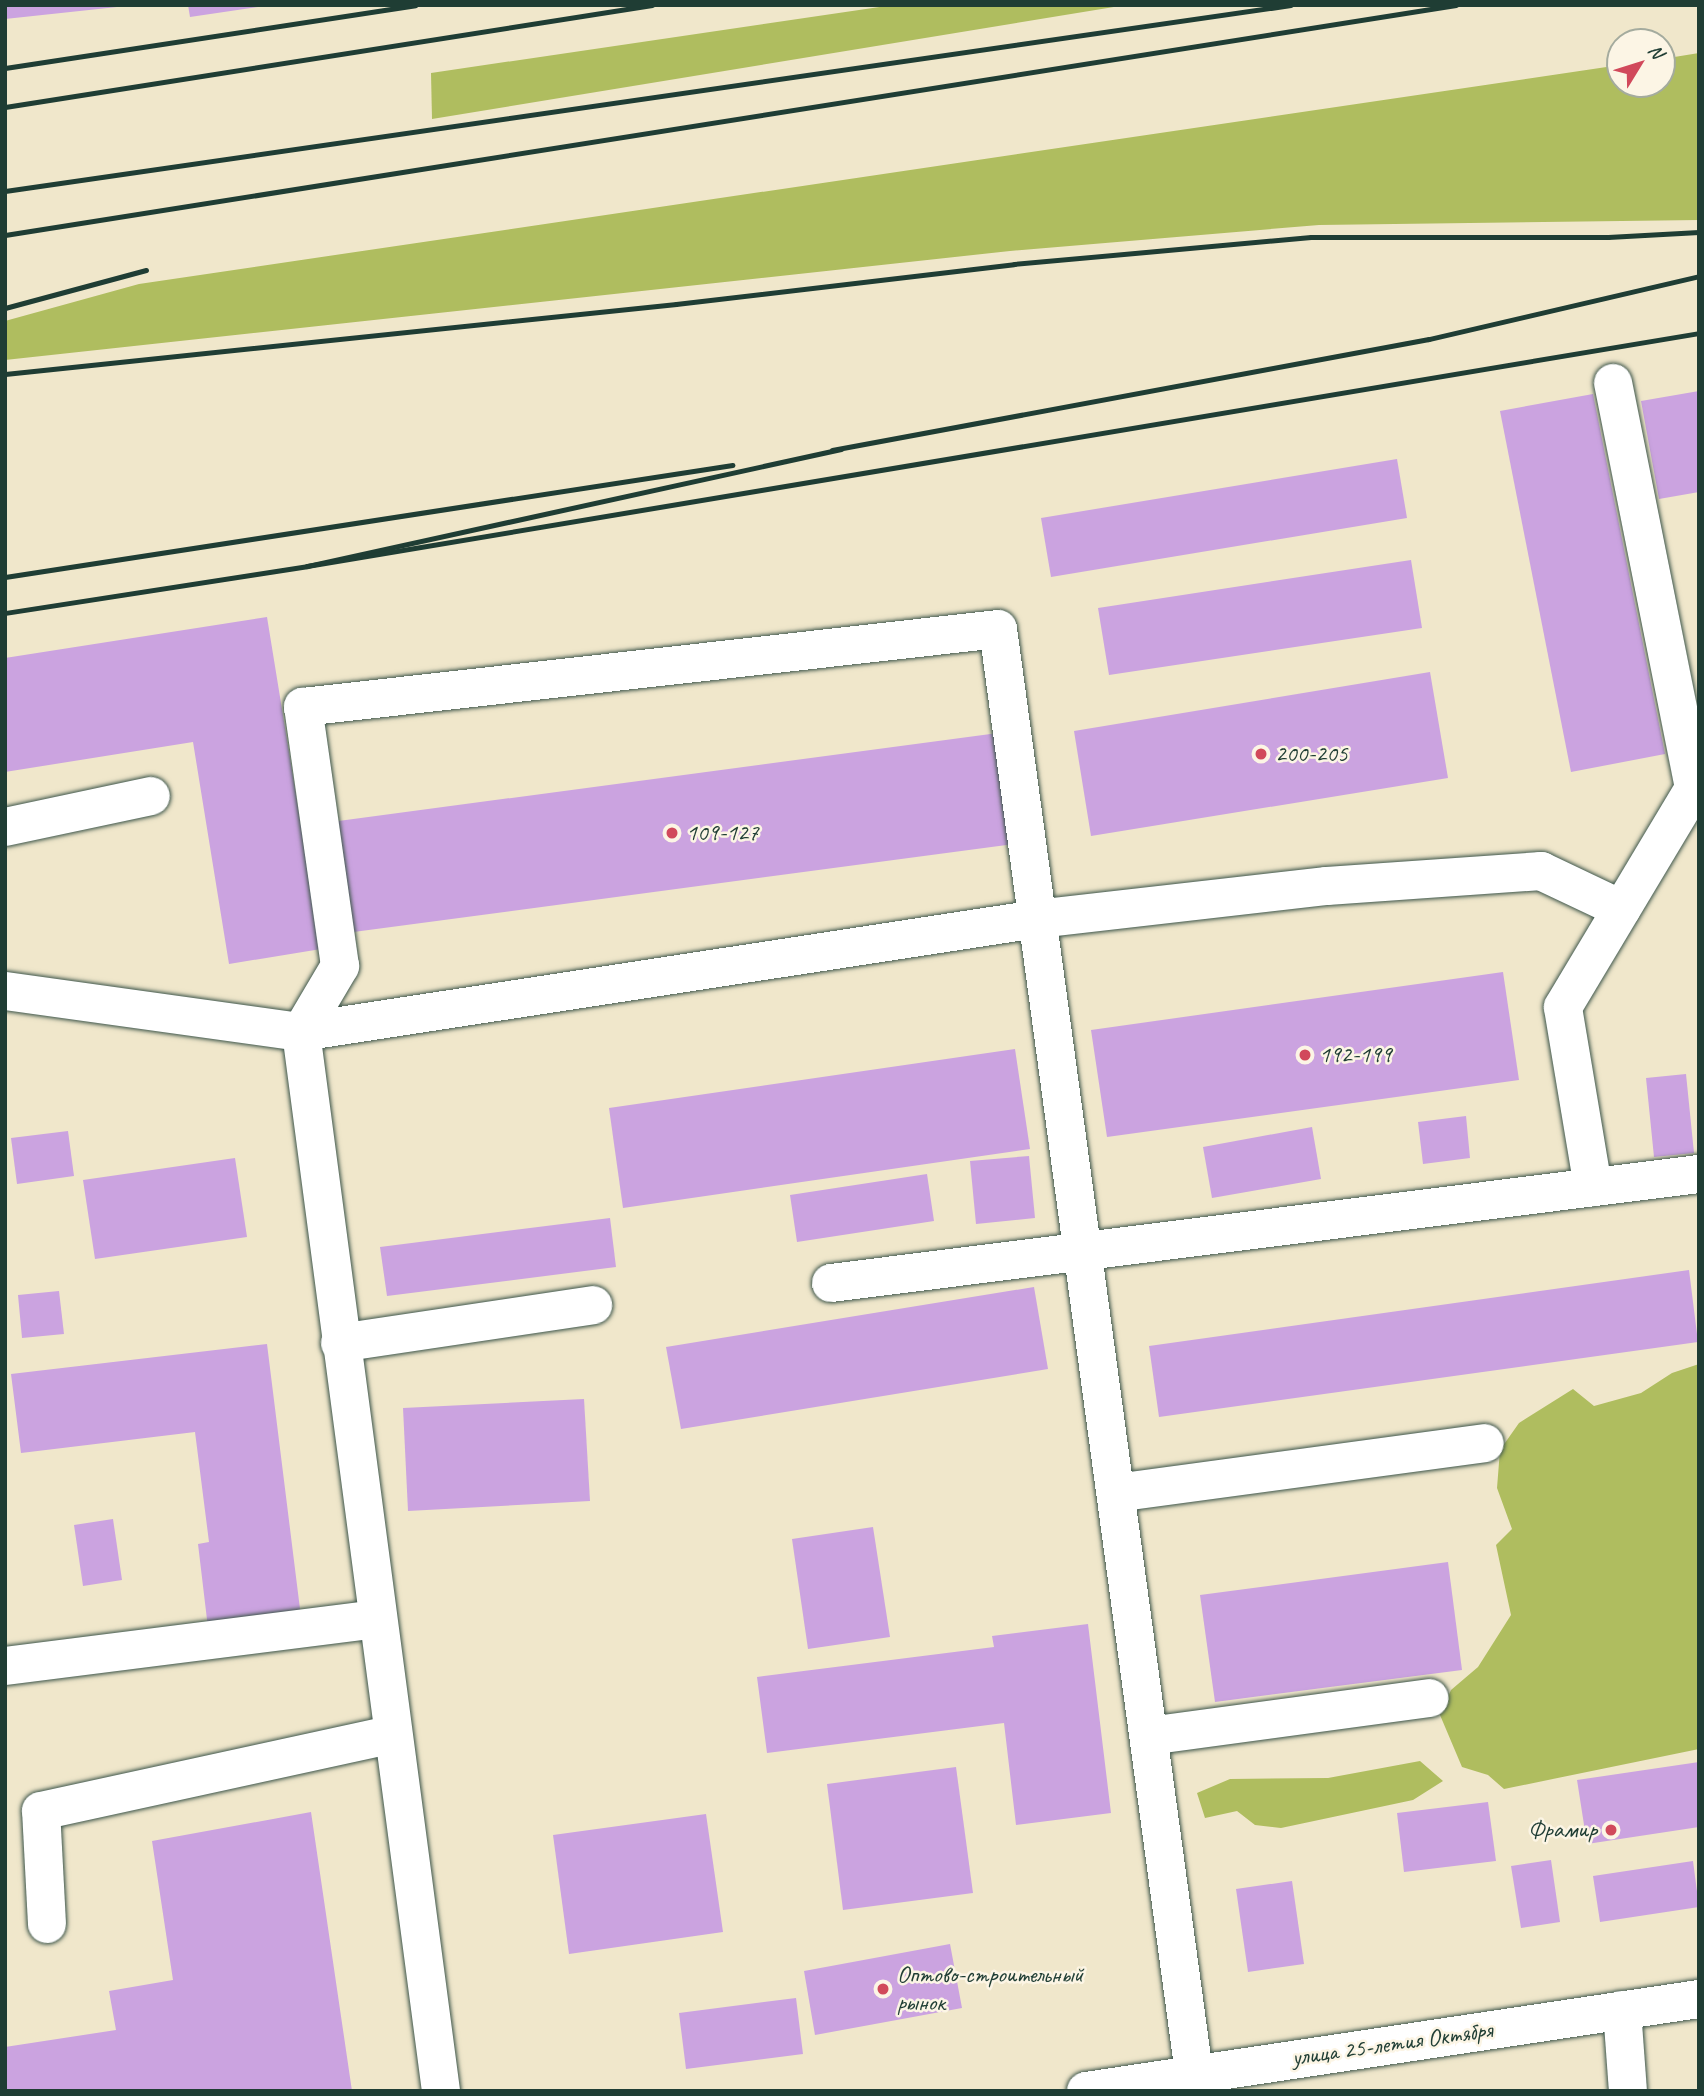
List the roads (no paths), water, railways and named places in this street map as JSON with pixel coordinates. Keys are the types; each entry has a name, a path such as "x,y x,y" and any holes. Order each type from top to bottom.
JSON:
{"street":[{"path":"1593,1188 1563,1007 1693,788 1614,383"},
{"path":"441,2091 301,1032 340,965 303,707 998,629 1194,2073"},
{"path":"5,827 151,796"},
{"path":"5,990 301,1032 1037,919 1327,886 1541,871 1621,909"},
{"path":"831,1283 1699,1174"},
{"path":"340,1343 593,1305"},
{"path":"1116,1493 1485,1443"},
{"path":"5,1666 377,1619"},
{"path":"1149,1736 1429,1698"},
{"path":"47,1924 41,1811 393,1734"},
{"name":"улица 25-летия Октября","path":"1086,2091 1699,1999"},
{"path":"1622,2010 1628,2091"}],"railway":[{"path":"5,68 415,5"},
{"path":"5,107 652,5"},
{"path":"5,191 1291,5"},
{"path":"5,235 1456,5"},
{"path":"5,374 676,304 1014,264 1311,237 1608,237 1699,232"},
{"path":"5,308 146,270"},
{"path":"832,450 1429,339 1699,276"},
{"path":"841,449 307,566 1699,333"},
{"path":"5,577 732,465"},
{"path":"5,613 307,566"}],"place":[{"name":"200-205","path":"1261,754"},
{"name":"109-127","path":"672,833"},
{"name":"192-199","path":"1305,1055"},
{"name":"Фрамир","path":"1611,1830"},
{"name":"Оптово-строительный рынок","path":"883,1989"}]}
